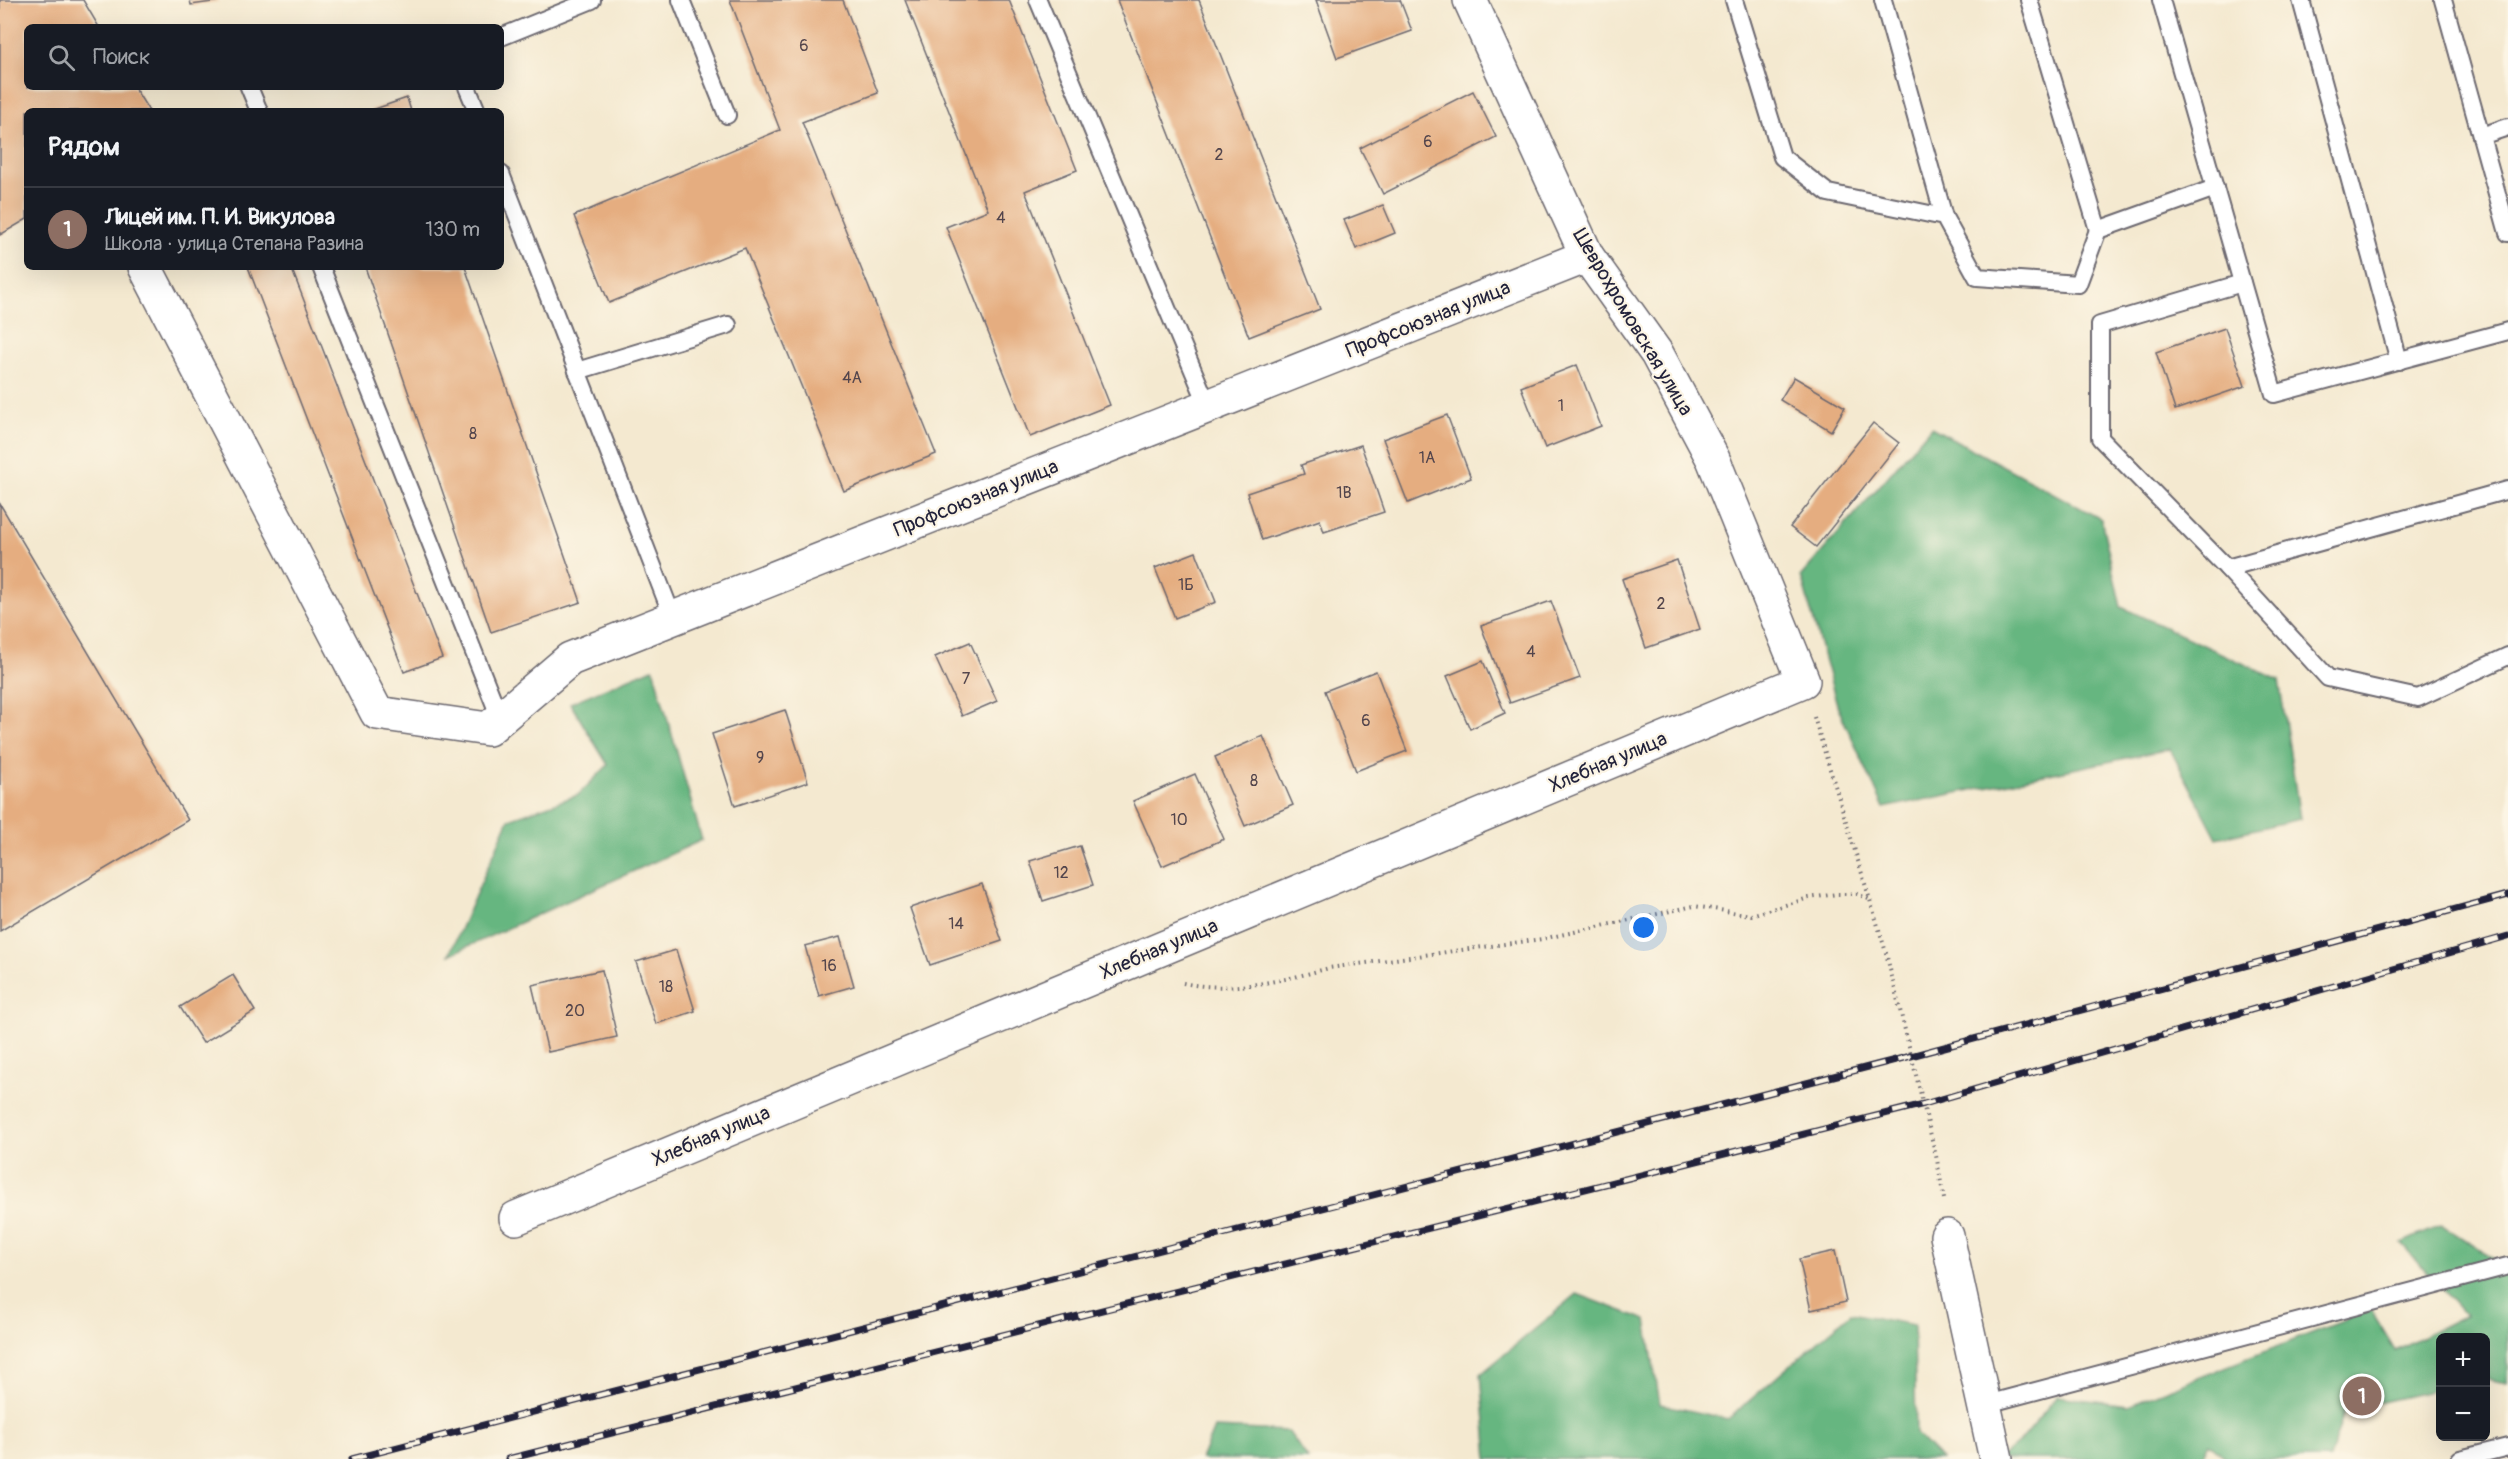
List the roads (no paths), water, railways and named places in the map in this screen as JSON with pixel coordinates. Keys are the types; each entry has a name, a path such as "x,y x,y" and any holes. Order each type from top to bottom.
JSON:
{"street":[{"name":"Шеврохромовская улица","path":"1470,0 1587,256 1657,354 1713,459 1803,681"},
{"name":"Профсоюзная улица","path":"147,270 377,713 488,729 570,659 1587,256"},
{"name":"Хлебная улица","path":"516,1218 1803,681"},
{"path":"1947,1236 1996,1459"}],"lane":[{"path":"504,36 592,0"},
{"path":"681,0 727,115"},
{"path":"1038,0 1208,406"},
{"path":"1734,0 1782,157 1828,194 1944,217"},
{"path":"1883,0 1944,217 1977,277 2078,284 2098,230 2029,0"},
{"path":"2161,0 2274,394 2508,332"},
{"path":"2301,0 2399,360"},
{"path":"2443,0 2508,232"},
{"path":"250,90 258,108"},
{"path":"468,90 476,108"},
{"path":"2481,136 2508,127"},
{"path":"504,182 673,618"},
{"path":"2098,230 2215,189"},
{"path":"322,270 500,718"},
{"path":"2242,283 2100,325 2100,438 2227,568 2328,678 2418,698 2508,656"},
{"path":"577,371 728,325"},
{"path":"2227,568 2508,490"},
{"path":"1983,1406 2508,1266"},
{"path":"2460,1459 2508,1447"}],"railway":[{"path":"352,1459 1911,1056 2508,895"},
{"path":"508,1459 1924,1104 2508,936"}],"place":[{"name":"Лицей им. П. И. Викулова","path":"2362,1396"}]}
